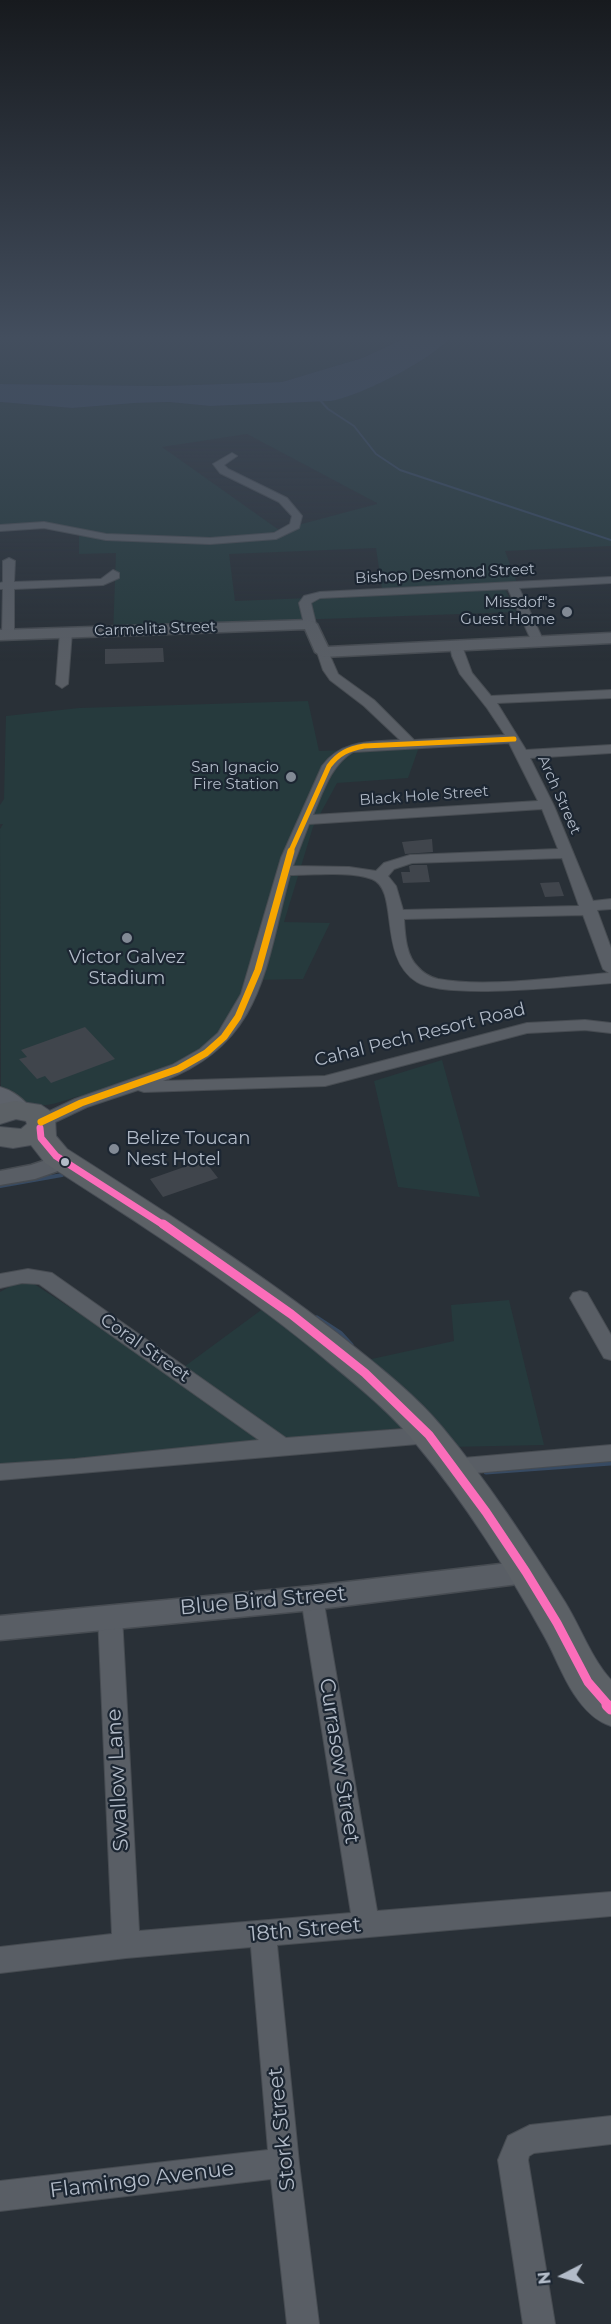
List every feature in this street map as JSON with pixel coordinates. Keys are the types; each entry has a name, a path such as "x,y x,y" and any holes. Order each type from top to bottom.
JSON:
{"highway":[{"path":"21,1124 291,1314 364,1373 429,1436 486,1512 557,1623 599,1680 611,1709"}],"street":[{"path":"0,528 44,525 105,537 210,541 276,536 295,526 297,516 283,500 224,471 218,464 232,456"},
{"path":"4,635 4,586 9,561"},
{"path":"4,586 103,582 113,578 113,573"},
{"name":"Bishop Desmond Street","path":"310,624 305,603 308,598 320,595 611,580"},
{"path":"512,586 538,642"},
{"path":"310,624 323,652 328,670 369,703 409,742"},
{"name":"Carmelita Street","path":"4,635 310,624"},
{"path":"62,684 66,632"},
{"path":"323,652 611,638"},
{"name":"Arch Street","path":"456,646 465,676 489,700 523,754 566,853 611,969"},
{"path":"489,700 611,694"},
{"path":"0,1178 35,1172 21,1124 161,1075 206,1053 229,1030 252,983 285,870 329,766 337,756 349,749 363,746 409,742 514,739"},
{"path":"523,754 611,749"},
{"name":"Black Hole Street","path":"305,820 545,805"},
{"path":"379,877 389,866 410,859 566,853"},
{"path":"285,870 365,874 379,877 393,890 400,953 416,975 427,982 468,985 611,978"},
{"path":"395,915 490,914 587,908 611,904"},
{"name":"Cahal Pech Resort Road","path":"130,1087 325,1082 527,1028 566,1025 611,1028"},
{"name":"Coral Street","path":"0,1281 15,1276 32,1275 45,1278 282,1446"},
{"path":"580,1298 611,1353"},
{"path":"0,1472 75,1467 282,1446 429,1436"},
{"path":"452,1467 611,1453"},
{"name":"Blue Bird Street","path":"0,1628 312,1598 526,1572"},
{"name":"Currasow Street","path":"312,1598 366,1924"},
{"name":"Swallow Lane","path":"110,1616 126,1944"},
{"name":"18th Street","path":"0,1960 126,1944 611,1904"},
{"name":"Stork Street","path":"263,1934 284,2163 303,2324"},
{"path":"539,2324 513,2160 518,2146 530,2139 611,2130"},
{"name":"Flamingo Avenue","path":"0,2196 284,2163"}],"green space":[{"path":"0,445 172,445 162,447 279,530 377,503 269,445 611,445 611,546 505,551 517,583 503,585 516,612 293,620 113,636 116,553 79,554 79,535 53,526 0,529","holes":["376,548 383,595 235,601 229,554"]},
{"name":"Victor Galvez Stadium","path":"308,701 319,751 419,747 408,778 337,783 313,827 284,922 330,923 303,979 254,980 224,1043 89,1106 79,1096 47,1105 31,1104 1,1088 0,829 3,824 0,824 0,805 4,799 6,716 79,708"},
{"path":"442,1060 480,1197 398,1187 374,1081"},
{"path":"25,1278 173,1375 268,1305 411,1427 0,1466 0,1292"},
{"path":"509,1300 544,1445 448,1447 367,1360 454,1341 451,1305"}],"building":[{"path":"163,648 164,662 105,664 105,649"},
{"path":"432,839 433,852 405,854 402,842"},
{"path":"427,865 430,882 403,883 401,872 410,872 409,866"},
{"path":"559,882 564,896 545,897 540,883"},
{"path":"85,1027 115,1059 51,1083 45,1076 37,1079 19,1059 27,1057 21,1050"},
{"path":"204,1160 218,1178 163,1197 150,1179"}],"waterway":[{"path":"369,445 376,454 400,470 611,540"},
{"path":"0,1186 62,1175"},
{"path":"317,1318 340,1333 351,1345"},
{"path":"486,1472 611,1463"}],"transit line":[{"path":"41,1122 81,1103 178,1069 206,1053 224,1037 238,1017 258,970 288,858 329,766 337,756 349,749 364,746 514,739"},
{"path":"40,1128 41,1138 56,1156 181,1236 291,1314 365,1373 429,1435 486,1512 526,1572 557,1623 588,1682 611,1709"}],"place":[{"name":"Missdof\"s Guest Home","path":"567,612"},
{"name":"San Ignacio Fire Station","path":"291,777"},
{"name":"Victor Galvez Stadium","path":"127,938"},
{"name":"Belize Toucan Nest Hotel","path":"114,1149"}]}
